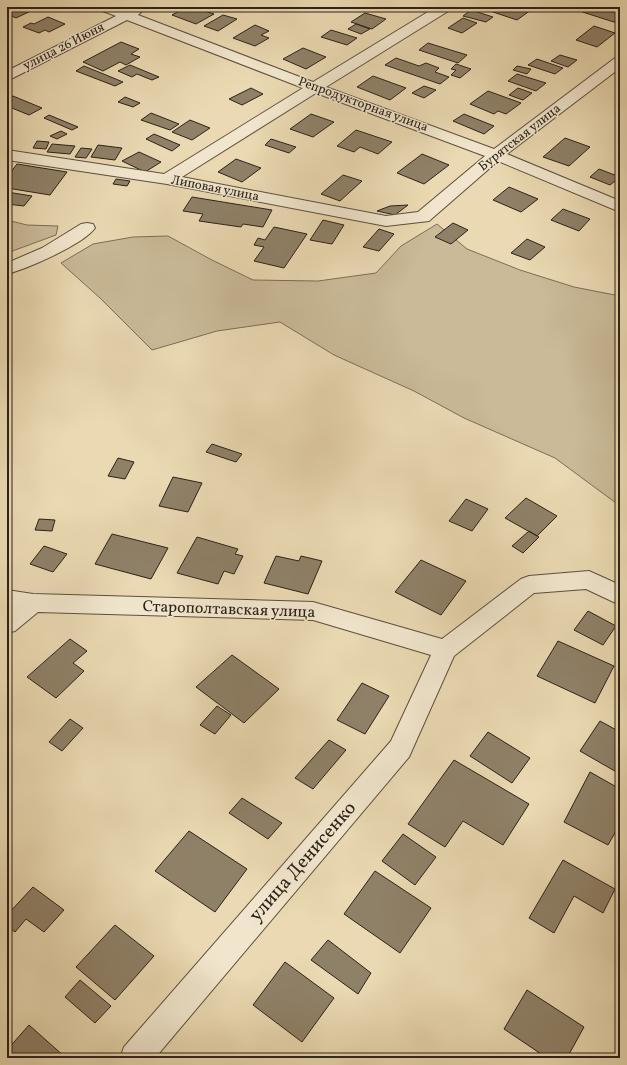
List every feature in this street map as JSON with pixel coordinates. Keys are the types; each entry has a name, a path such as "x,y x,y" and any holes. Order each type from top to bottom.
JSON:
{"street":[{"name":"Репродукторная улица","path":"105,7 314,88 496,155 620,206"},
{"name":"улица 26 Июня","path":"7,77 143,7"},
{"path":"167,179 445,7"},
{"name":"Бурятская улица","path":"423,217 496,155 620,61"},
{"name":"Липовая улица","path":"7,155 167,179 386,221 423,217"},
{"path":"7,269 66,242 87,228"},
{"path":"445,650 528,585 589,580 620,596"},
{"name":"Старополтавская улица","path":"7,599 33,603 313,611 445,650"},
{"path":"7,624 33,603"},
{"name":"улица Денисенко","path":"135,1058 400,749 445,650"}],"shaded area":[{"path":"7,220 27,225 58,226 56,235 7,253"},
{"path":"437,224 467,249 520,270 574,287 620,296 620,506 555,458 464,418 414,391 334,355 280,322 217,331 152,350 100,298 61,263 93,244 133,237 168,236 253,280 318,281 376,273 401,246"}],"building":[{"path":"7,7 26,7 33,10 16,18 7,14"},
{"path":"186,7 192,7 214,14 196,24 172,15"},
{"path":"520,7 531,10 517,20 481,8"},
{"path":"596,7 613,12 618,9 620,10 620,24 570,8"},
{"path":"471,10 493,17 486,22 463,16"},
{"path":"365,13 386,19 372,29 351,22"},
{"path":"223,15 237,19 218,31 204,26"},
{"path":"48,17 65,24 49,32 45,30 39,33 23,27 31,23 34,24"},
{"path":"463,18 477,23 462,33 448,28"},
{"path":"356,24 370,29 361,34 348,29"},
{"path":"255,25 269,31 261,35 269,38 255,46 233,38"},
{"path":"594,26 615,33 597,47 576,40"},
{"path":"331,30 357,38 347,45 321,37"},
{"path":"121,42 139,49 131,54 140,57 126,65 120,62 103,71 83,62"},
{"path":"428,43 467,55 458,63 419,50"},
{"path":"303,48 326,57 306,69 283,59"},
{"path":"560,55 577,60 568,67 551,61"},
{"path":"396,58 419,66 426,63 439,68 435,72 449,77 440,84 385,65"},
{"path":"537,59 563,68 555,74 528,65"},
{"path":"456,64 471,69 460,78 451,75 456,70 451,69"},
{"path":"130,65 159,77 152,80 137,74 132,77 118,71"},
{"path":"84,66 123,82 115,86 76,71"},
{"path":"517,66 531,69 527,74 513,70"},
{"path":"517,74 546,83 536,91 508,81"},
{"path":"373,76 406,88 390,100 357,87"},
{"path":"424,86 436,90 424,98 412,93"},
{"path":"251,88 263,94 242,105 229,99"},
{"path":"518,88 532,93 523,100 509,95"},
{"path":"488,91 521,103 506,114 498,111 494,114 470,104"},
{"path":"13,96 42,108 29,115 7,106 7,99"},
{"path":"125,97 140,103 133,107 118,102"},
{"path":"151,113 179,124 170,130 141,120"},
{"path":"311,114 334,122 313,137 290,129"},
{"path":"464,114 494,126 484,134 453,121"},
{"path":"49,115 78,127 72,130 44,118"},
{"path":"190,120 210,128 192,140 172,132"},
{"path":"356,130 392,142 378,154 360,147 354,152 337,146"},
{"path":"61,131 67,134 57,139 50,136"},
{"path":"154,134 180,145 172,151 146,139"},
{"path":"565,138 590,147 569,166 543,157"},
{"path":"271,139 296,147 289,153 265,145"},
{"path":"37,141 49,142 46,149 33,148"},
{"path":"52,144 75,146 70,154 47,152"},
{"path":"98,145 122,148 115,160 91,157"},
{"path":"81,148 92,149 86,158 75,157"},
{"path":"139,152 161,162 145,172 122,161"},
{"path":"422,154 449,165 424,184 397,173"},
{"path":"236,159 261,168 242,182 218,172"},
{"path":"17,164 67,172 50,195 7,188 7,177"},
{"path":"599,169 620,177 610,185 590,177"},
{"path":"343,175 362,181 340,201 321,194"},
{"path":"116,179 130,181 127,186 113,184"},
{"path":"509,187 538,199 521,212 493,200"},
{"path":"7,192 32,196 24,206 7,204"},
{"path":"192,197 272,210 263,227 243,224 241,227 199,221 203,214 183,211"},
{"path":"408,205 395,215 377,211 390,206"},
{"path":"563,209 590,219 579,231 551,220"},
{"path":"323,220 344,225 332,244 310,240"},
{"path":"453,223 468,230 451,244 435,237"},
{"path":"274,227 307,234 284,268 254,261 264,247 254,245 258,238 265,240"},
{"path":"379,229 394,234 379,251 363,247"},
{"path":"527,239 545,247 530,260 511,253"},
{"path":"212,444 242,454 236,462 206,452"},
{"path":"118,458 134,462 125,479 108,476"},
{"path":"173,477 202,483 188,512 159,506"},
{"path":"526,498 557,516 537,536 505,518"},
{"path":"466,499 488,509 472,531 449,521"},
{"path":"39,519 55,520 52,531 35,530"},
{"path":"529,531 539,537 523,553 512,546"},
{"path":"112,534 168,548 151,579 95,564"},
{"path":"197,537 238,549 235,554 243,556 234,574 224,571 218,584 177,573"},
{"path":"44,546 67,554 53,572 30,564"},
{"path":"276,556 299,561 301,556 322,561 308,594 264,583"},
{"path":"421,560 466,581 441,615 395,592"},
{"path":"588,611 616,626 603,645 574,630"},
{"path":"70,639 87,651 73,663 84,671 56,698 27,677"},
{"path":"558,641 614,666 595,703 537,676"},
{"path":"232,655 279,689 244,723 196,687"},
{"path":"362,683 389,696 365,734 337,720"},
{"path":"217,706 231,715 215,734 200,725"},
{"path":"70,719 83,728 62,751 49,742"},
{"path":"600,721 620,732 620,774 580,751"},
{"path":"488,732 530,758 512,783 470,756"},
{"path":"329,740 346,750 313,789 295,778"},
{"path":"454,760 529,804 503,845 463,821 445,847 408,824"},
{"path":"590,772 620,789 620,824 608,845 564,822"},
{"path":"242,798 282,823 268,839 229,813"},
{"path":"189,831 247,869 215,912 155,871"},
{"path":"403,834 436,857 415,885 382,861"},
{"path":"563,860 615,889 603,913 574,896 554,933 529,918"},
{"path":"375,871 431,908 400,953 344,914"},
{"path":"33,887 64,910 44,932 26,919 15,932 7,926 7,915"},
{"path":"115,925 154,956 115,1000 76,967"},
{"path":"328,940 371,973 358,994 311,960"},
{"path":"285,962 334,998 302,1042 253,1005"},
{"path":"80,980 111,1006 95,1023 65,997"},
{"path":"527,990 584,1027 567,1058 547,1058 504,1029"},
{"path":"29,1025 65,1058 7,1058 7,1050"}]}
